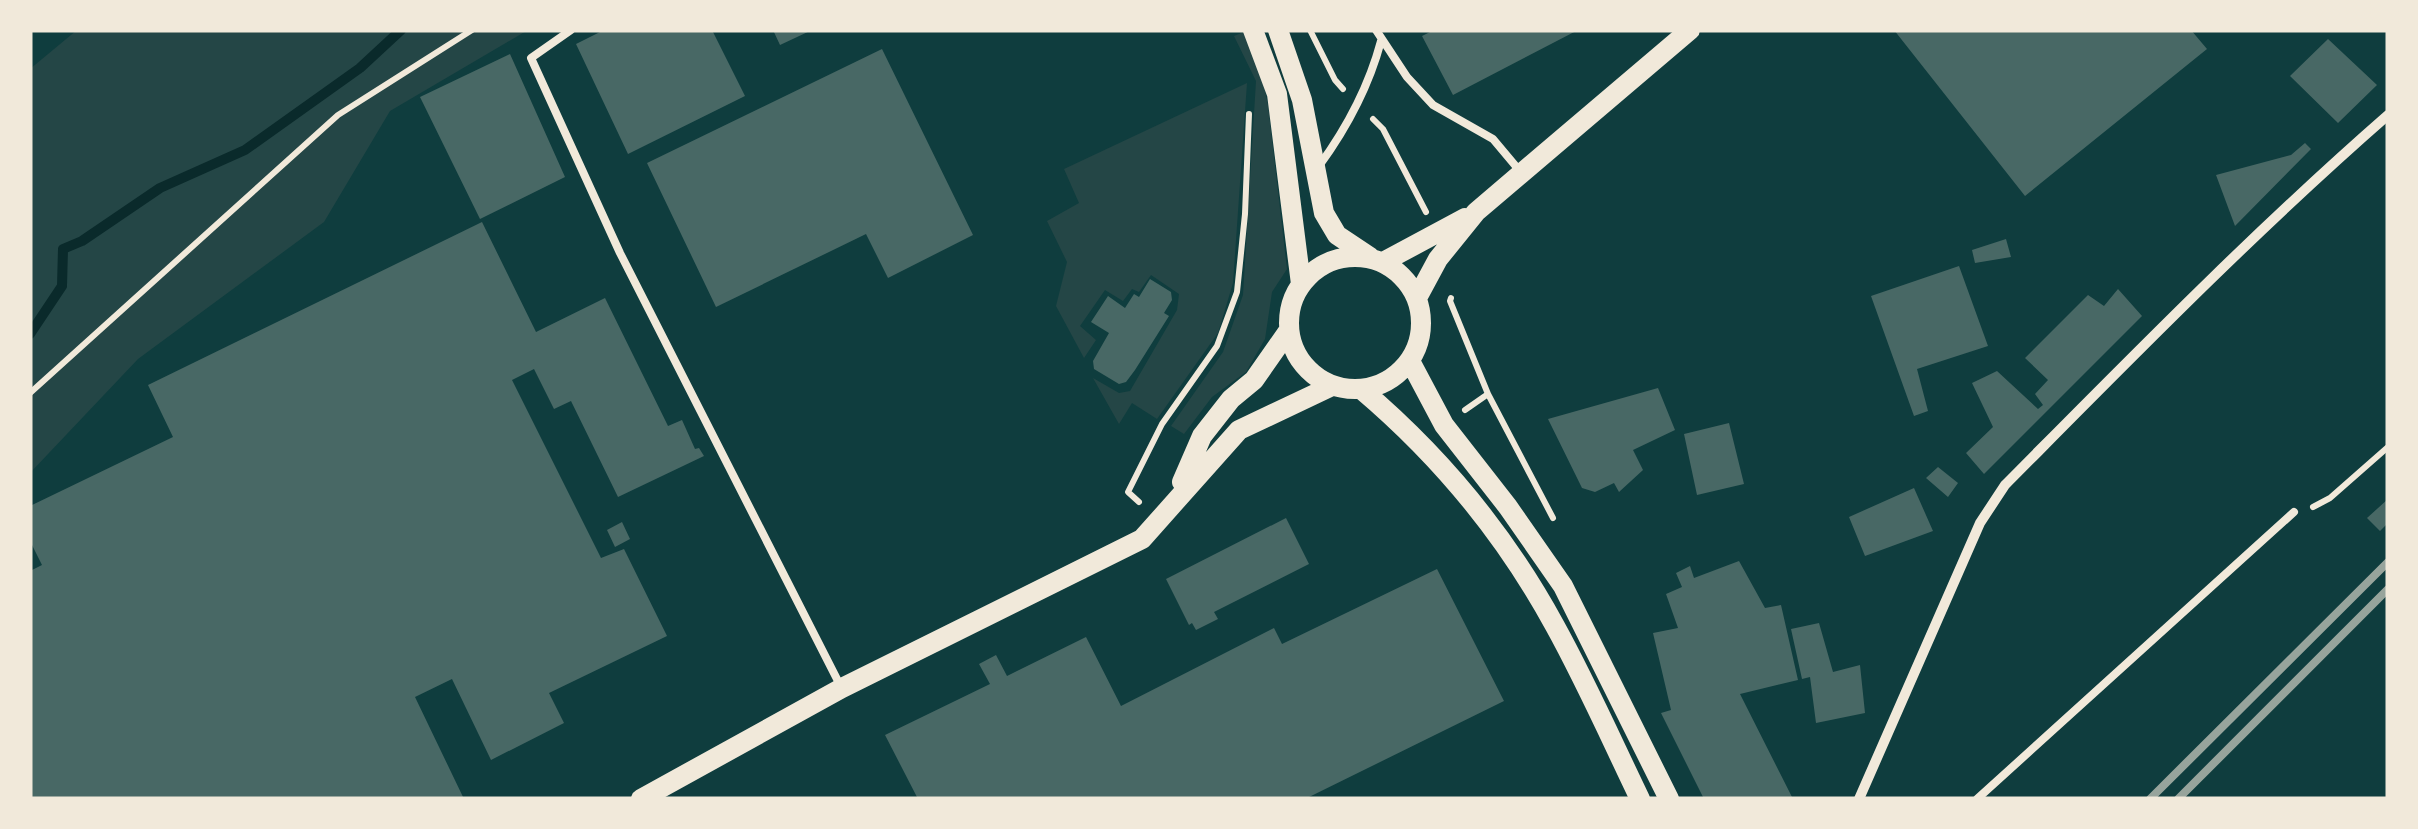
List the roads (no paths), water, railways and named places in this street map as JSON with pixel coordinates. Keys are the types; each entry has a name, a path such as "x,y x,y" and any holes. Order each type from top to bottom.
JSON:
{"main road":[{"path":"1254,30 1277,94 1301,284"},
{"path":"1278,30 1302,100 1324,213 1337,235 1377,260 1398,271 1417,298 1422,320 1420,341 1397,375 1361,389 1332,386 1316,377 1302,364 1288,330 1288,314 1301,284 1315,269 1352,256 1377,260 1476,212"},
{"path":"1417,298 1438,258 1476,212 1690,30"},
{"path":"1174,502 1202,436 1231,399 1254,380 1288,330"},
{"path":"1410,361 1444,425 1563,586 1669,799"},
{"path":"641,799 842,688 1142,539 1238,430 1332,386"},
{"path":"1361,389 1427,449 1490,523 1554,624 1640,799"}],"street":[{"path":"1858,799 1980,523 2005,486 2204,284 2388,114"}],"lane":[{"path":"571,30 531,58 620,253 842,688"},
{"path":"1376,30 1406,77 1433,106 1493,139 1522,173"},
{"path":"1316,170 1342,134 1381,40"},
{"path":"1977,799 2294,512"}],"waterway":[{"path":"30,334 62,286 63,249 82,241 160,188 245,150 360,68 401,30"}],"railway":[{"path":"2150,799 2388,562"},
{"path":"2178,799 2388,589"}]}
